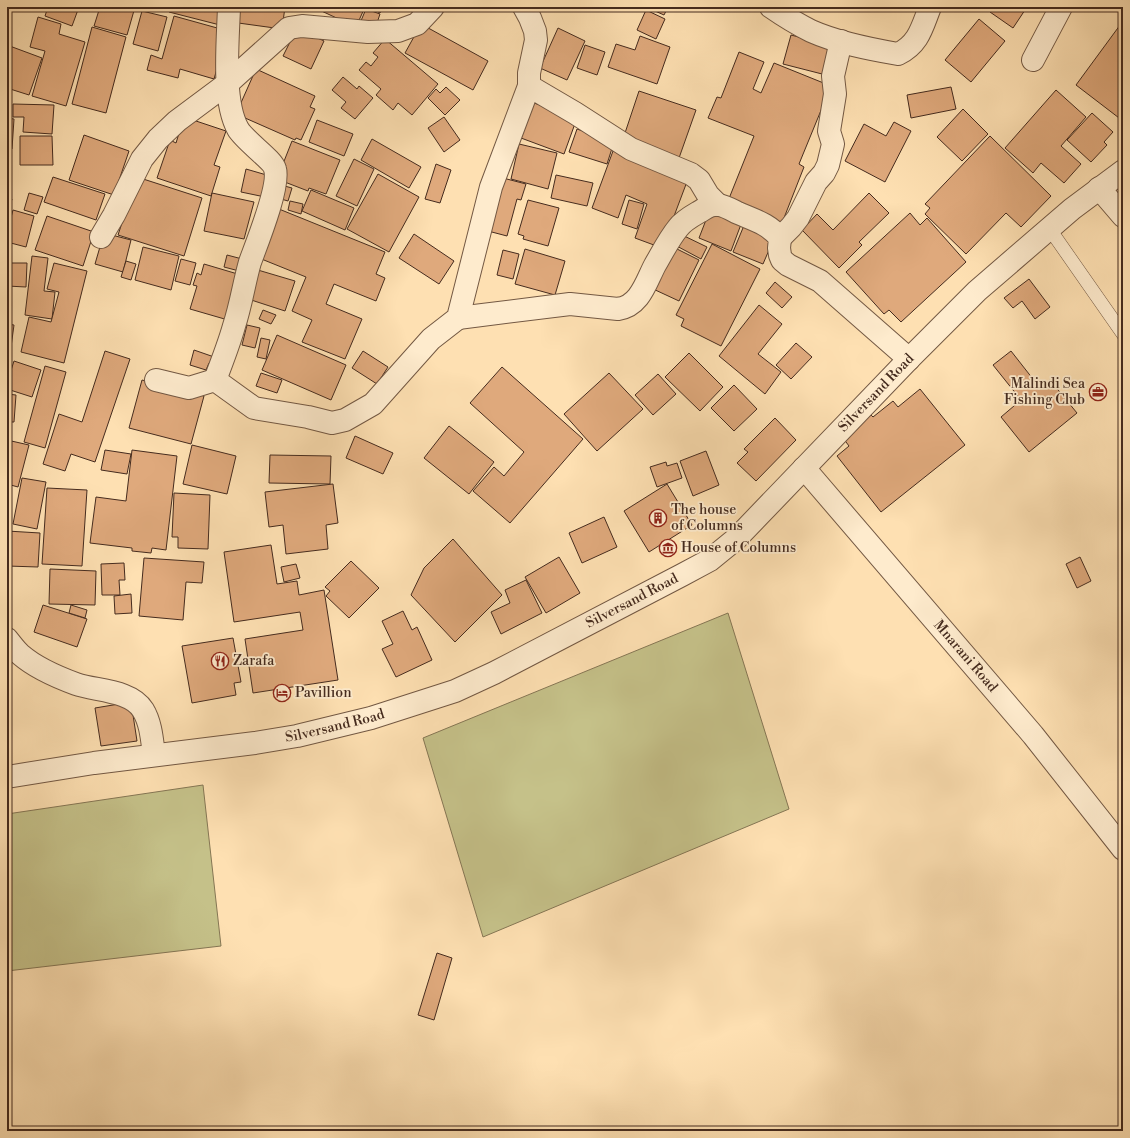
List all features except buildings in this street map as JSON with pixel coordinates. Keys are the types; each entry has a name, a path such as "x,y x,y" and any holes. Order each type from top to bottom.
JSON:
{"street":[{"path":"215,380 235,325 250,263 266,218 275,183 275,168 239,130 232,116 228,83 229,7"},
{"path":"101,237 114,215 142,159 158,139 177,121 228,83 289,28 302,26 368,32 398,31 417,24 433,7"},
{"path":"458,318 491,186 530,86 529,73 536,40 535,31 524,7"},
{"path":"771,7 811,31 841,41 898,54 915,42 921,32 930,7"},
{"path":"1033,60 1061,7"},
{"path":"841,41 833,76 834,94 829,131 833,144 830,159 824,173 816,182 798,218 780,238 780,255 782,260 788,265 820,281 909,359"},
{"path":"530,86 631,149 691,174 699,180 708,195 718,205"},
{"name":"Silversand Road","path":"7,777 154,755 213,749 297,736 371,718 454,691 494,673 710,560 736,538 977,291 1049,228 1123,171"},
{"path":"1099,188 1123,216"},
{"path":"215,380 254,408 308,417 332,423 345,420 373,404 431,339 458,318 570,304 618,309 630,305 645,286 655,265 678,228 690,217 708,205 718,205 764,224 773,230 780,238"},
{"path":"156,380 189,388 215,380"},
{"name":"Mnarani Road","path":"804,468 1033,735 1123,849"},
{"path":"7,639 28,661 63,679 94,689 119,694 134,701 143,710 149,724 154,755"}],"lane":[{"path":"1049,228 1123,334"}],"shaded area":[{"path":"728,613 789,809 483,937 423,738"},
{"path":"203,785 221,946 7,971 7,814"}],"place":[{"name":"Malindi Sea Fishing Club","path":"1098,392"},
{"name":"The house of Columns","path":"658,518"},
{"name":"House of Columns","path":"668,548"},
{"name":"Zarafa","path":"220,661"},
{"name":"Pavillion","path":"282,693"}]}
